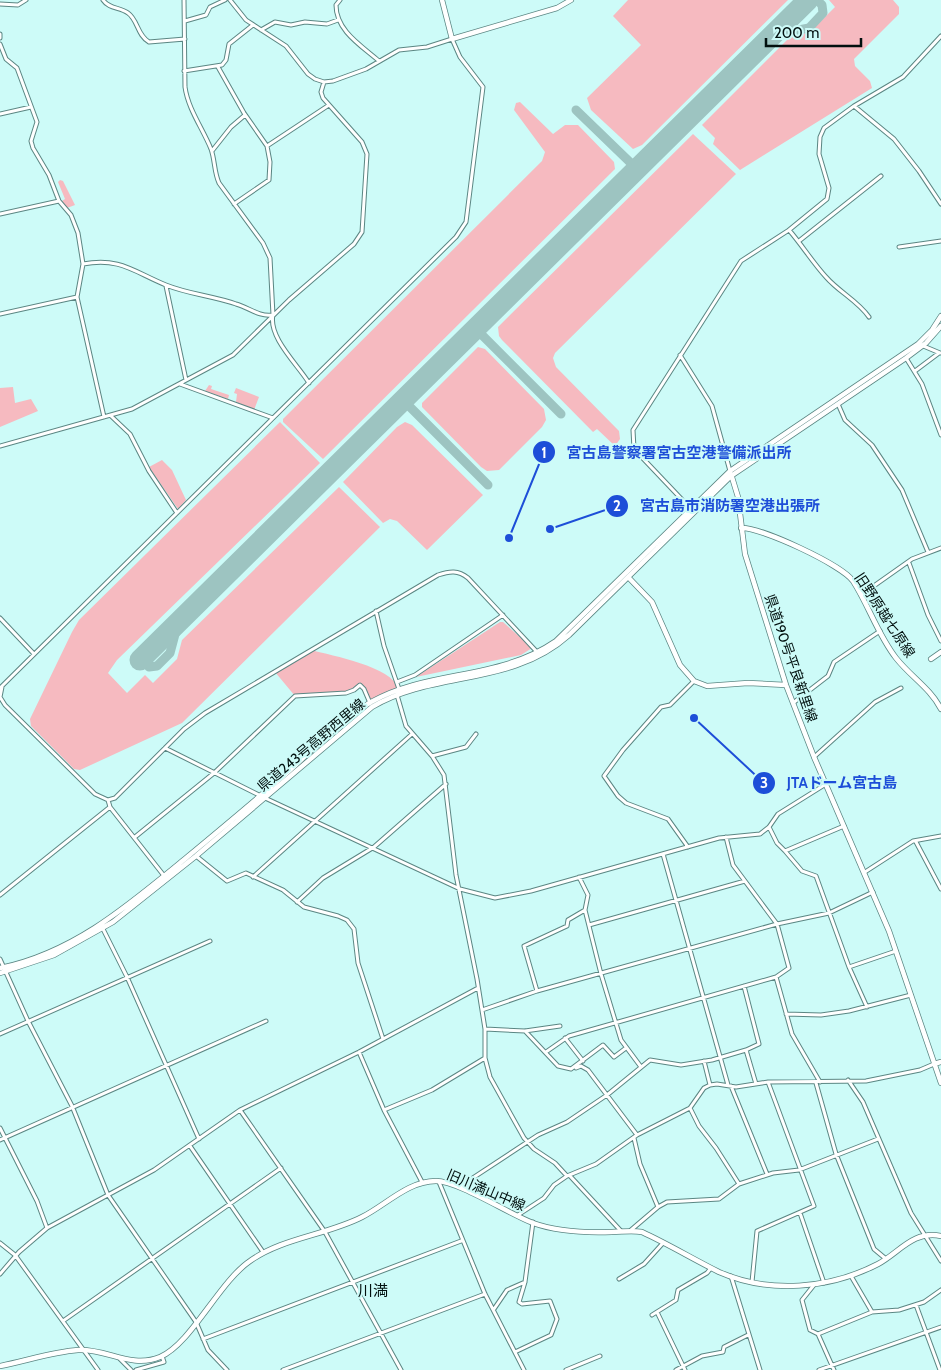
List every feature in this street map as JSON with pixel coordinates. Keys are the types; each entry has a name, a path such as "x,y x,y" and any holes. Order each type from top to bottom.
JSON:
{"main road":[{"path":"442,0 452,40 556,8 572,0"},
{"path":"730,473 920,345 941,316"},
{"path":"730,473 906,358 941,326"},
{"name":"県道243号高野西里線","path":"0,973 4,969 51,952 84,935 166,878 196,856 370,703 399,689 506,666 538,653 569,629 690,508 730,473"},
{"name":"県道243号高野西里線","path":"4,969 54,955 103,929 362,714 379,703 398,695 508,670 533,660 560,643 628,578 730,473"},
{"name":"県道190号平良新里線","path":"730,473 738,497 746,559 786,685 814,757 865,872 896,951 941,1083"},
{"name":"旧野原越七原線","path":"741,528 754,528 766,532 837,568 852,580 896,659 934,695 941,709"},
{"path":"628,578 652,602 680,665 694,681 707,686 748,683 786,685"},
{"path":"931,659 941,652"},
{"path":"934,1064 941,1062"},
{"name":"旧川満山中線","path":"162,1356 196,1322 248,1261 263,1252 326,1232 361,1218 422,1182 439,1181 458,1187 532,1222 571,1232 631,1230 642,1232 730,1276 774,1285 814,1285 851,1276 886,1259 908,1242 925,1236 941,1236"},
{"path":"0,1366 66,1352 85,1350 120,1359 151,1360 162,1356"}],"street":[{"path":"0,4 18,5 26,0"},
{"path":"103,0 107,5 128,13 141,35 149,42 184,39"},
{"path":"184,0 184,71 187,98 212,151 215,173 219,183 263,243 270,258 272,322 277,338 309,383"},
{"path":"185,21 206,15 210,7 225,0"},
{"path":"230,0 241,15 253,25 286,46 308,74 324,82 346,77 399,50 427,47 452,40 460,58 483,87 466,222 456,237 1,687 0,697 4,705 95,794 108,800 115,798 165,748 205,713 438,575 450,571 468,578 538,653"},
{"path":"340,0 336,5 338,20 346,32 379,61"},
{"path":"261,30 275,22 291,25 305,22 327,24 338,20"},
{"path":"184,71 218,67 226,60 229,44 253,25"},
{"path":"690,508 634,449 632,441 633,430 680,354 742,261 789,230 827,199 829,188 819,154 820,137 824,128 854,106 903,77 941,36"},
{"path":"0,44 6,59 17,68 37,122 31,143 50,175 59,201 71,215 75,225 83,264 77,297 104,417"},
{"path":"218,67 245,115 267,146 270,162 269,180 234,204"},
{"path":"0,446 132,409 240,350 273,315 354,244 362,232 367,154 362,142 322,95 324,82"},
{"path":"267,146 329,105"},
{"path":"854,106 898,144 920,171 941,204"},
{"path":"0,114 32,107"},
{"path":"212,151 230,127 245,115"},
{"path":"799,241 881,176"},
{"path":"0,214 59,201"},
{"path":"789,230 826,277 853,304 864,310 869,317"},
{"path":"899,247 941,241"},
{"path":"83,264 99,262 127,266 166,285 238,304 257,313 273,315"},
{"path":"166,285 186,380"},
{"path":"0,314 77,297"},
{"path":"920,345 940,353"},
{"path":"915,371 940,353"},
{"path":"680,354 712,406 730,473"},
{"path":"906,358 915,371 941,435"},
{"path":"179,384 273,418"},
{"path":"838,404 845,420 872,445 902,490 928,552"},
{"path":"111,416 130,434 149,471 177,513"},
{"path":"860,595 909,563 928,552 941,548"},
{"path":"909,563 928,615 941,641"},
{"path":"376,611 384,646 399,689 398,695 406,726 442,770 446,784 451,842 482,1010 485,1029 485,1058 490,1077 527,1143 555,1163 621,1231"},
{"path":"397,682 415,675 503,615"},
{"path":"0,618 34,654"},
{"path":"793,704 828,676 834,662 880,631"},
{"path":"688,847 668,819 622,800 604,776 623,750 661,707 670,705 694,681"},
{"path":"135,837 214,773 295,696 346,693 360,685 364,689 370,703"},
{"path":"814,757 875,702 901,688"},
{"path":"254,877 412,734"},
{"path":"432,756 466,747 476,734"},
{"path":"165,748 263,797 460,889 485,897 506,897 726,837 760,834 769,827 778,814 826,784"},
{"path":"297,902 323,878 374,848 446,784"},
{"path":"108,800 110,807 166,878"},
{"path":"0,895 110,807"},
{"path":"785,851 844,826"},
{"path":"769,827 777,844 802,871 816,876 849,966 867,1006"},
{"path":"865,872 916,842 941,836"},
{"path":"546,1052 565,1038 776,977 789,968 777,924 733,865 726,837"},
{"path":"916,842 941,889"},
{"path":"663,854 730,1085 767,1174"},
{"path":"196,856 227,881 246,873 282,890 304,907 346,920 354,929 358,964 383,1039"},
{"path":"579,877 588,895 584,910 621,1040 641,1067"},
{"path":"589,925 746,881"},
{"path":"482,1010 537,991 690,948 777,924 829,913 873,892"},
{"path":"537,991 524,946 567,926 568,920 584,910"},
{"path":"103,929 167,1064 199,1138"},
{"path":"0,1034 210,941"},
{"path":"849,966 896,951"},
{"path":"0,959 28,1021 72,1106 108,1195 196,1322 208,1350 227,1370"},
{"path":"776,977 792,1034 818,1082 836,1154 874,1249 886,1259"},
{"path":"458,1187 538,1136 567,1122 607,1095 650,1060 671,1065 704,1061 746,1050 759,1044 744,986"},
{"path":"0,1274 15,1255 47,1228 154,1170 240,1110 358,1052 478,988"},
{"path":"786,1014 821,1015 911,995"},
{"path":"2,1139 72,1106 266,1021"},
{"path":"485,1029 525,1031 560,1026"},
{"path":"525,1031 558,1066 571,1069 581,1066 588,1070 607,1095 636,1136 640,1164 658,1207"},
{"path":"565,1038 583,1061"},
{"path":"571,1069 603,1045 614,1057 626,1048"},
{"path":"746,1050 756,1084"},
{"path":"358,1052 384,1110 422,1182"},
{"path":"384,1110 432,1090 485,1058"},
{"path":"704,1061 710,1085"},
{"path":"518,1216 544,1198 554,1185 568,1176 609,1157 636,1136 690,1108 704,1088 710,1085 879,1079 920,1070 934,1064"},
{"path":"847,1079 863,1102 911,1212 941,1261"},
{"path":"752,1282 757,1231 814,1206 799,1170 768,1082"},
{"path":"690,1108 699,1126 716,1148 739,1184"},
{"path":"240,1110 326,1232 401,1370"},
{"path":"0,1128 2,1139 37,1201 47,1228"},
{"path":"631,1230 658,1207 668,1202 719,1200 739,1184 767,1174 799,1170 878,1139"},
{"path":"190,1146 263,1252"},
{"path":"62,1321 281,1168"},
{"path":"439,1181 461,1241 485,1294 524,1370"},
{"path":"800,1213 824,1283"},
{"path":"515,1352 551,1335 557,1319 550,1301 522,1304 519,1302 525,1282 532,1222"},
{"path":"202,1339 461,1241"},
{"path":"619,1279 644,1264 664,1242"},
{"path":"0,1243 15,1255 98,1370"},
{"path":"652,1315 676,1300 678,1290 708,1273 711,1268"},
{"path":"730,1276 760,1370"},
{"path":"851,1276 872,1312"},
{"path":"494,1309 507,1290 525,1282"},
{"path":"814,1285 802,1300 810,1330 818,1334 834,1370"},
{"path":"818,1334 872,1312 899,1310 916,1305 941,1290"},
{"path":"283,1370 485,1294"},
{"path":"916,1305 940,1370"},
{"path":"657,1312 684,1368"},
{"path":"819,1370 941,1326"},
{"path":"676,1370 684,1368 702,1356 723,1352 724,1347 748,1335"},
{"path":"136,1370 164,1362 162,1356"},
{"path":"566,1370 600,1356"},
{"path":"120,1359 131,1370"}],"shaded area":[{"path":"628,0 788,0 642,145 633,149 591,110 587,98 641,45 613,16"},
{"path":"829,0 893,0 899,7 899,14 854,59 855,66 870,81 872,88 740,170 713,144 715,138 702,125 790,37 810,32 835,7"},
{"path":"520,102 553,134 565,125 578,125 614,162 615,169 323,459 283,422 283,419 542,161 545,152 514,110 516,103"},
{"path":"693,134 736,174 555,353 553,358 556,367 619,431 620,439 615,446 597,429 593,432 502,340 499,336 498,327"},
{"path":"60,180 63,181 75,205 67,208 62,201 65,199 58,182"},
{"path":"478,347 485,349 544,409 546,420 542,427 499,470 487,471 481,467 422,407 422,403"},
{"path":"209,385 212,386 211,389 229,395 228,399 205,391"},
{"path":"13,387 15,403 31,399 38,411 0,427 0,388"},
{"path":"236,388 259,397 254,410 236,402 237,394 234,393"},
{"path":"280,422 320,463 117,660 108,673 127,693 145,675 153,683 177,659 182,640 339,487 380,527 182,723 80,770 74,769 31,726 30,719 79,620"},
{"path":"405,422 412,425 483,495 427,550 397,521 390,519 383,523 343,482 397,427"},
{"path":"162,460 172,470 186,500 178,509 149,467"},
{"path":"500,622 503,622 532,648 521,655 416,677"},
{"path":"311,650 373,668 394,681 399,689 370,703 364,689 360,685 346,693 295,696 275,672"}],"taxiway":[{"path":"773,35 809,28 823,13 822,5 818,1 807,1"},
{"path":"576,110 637,169"},
{"path":"476,329 561,414"},
{"path":"404,401 488,485"},
{"path":"146,654 144,662 149,667 157,666 170,653 178,623"}],"runway":[{"path":"140,660 808,0"}],"place":[{"name":"宮古島市消防署空港出張所","path":"550,529"},
{"name":"宮古島警察署宮古空港警備派出所","path":"509,538"},
{"name":"JTAドーム宮古島","path":"694,718"}],"district":[{"name":"川満","path":"373,1291"}]}
